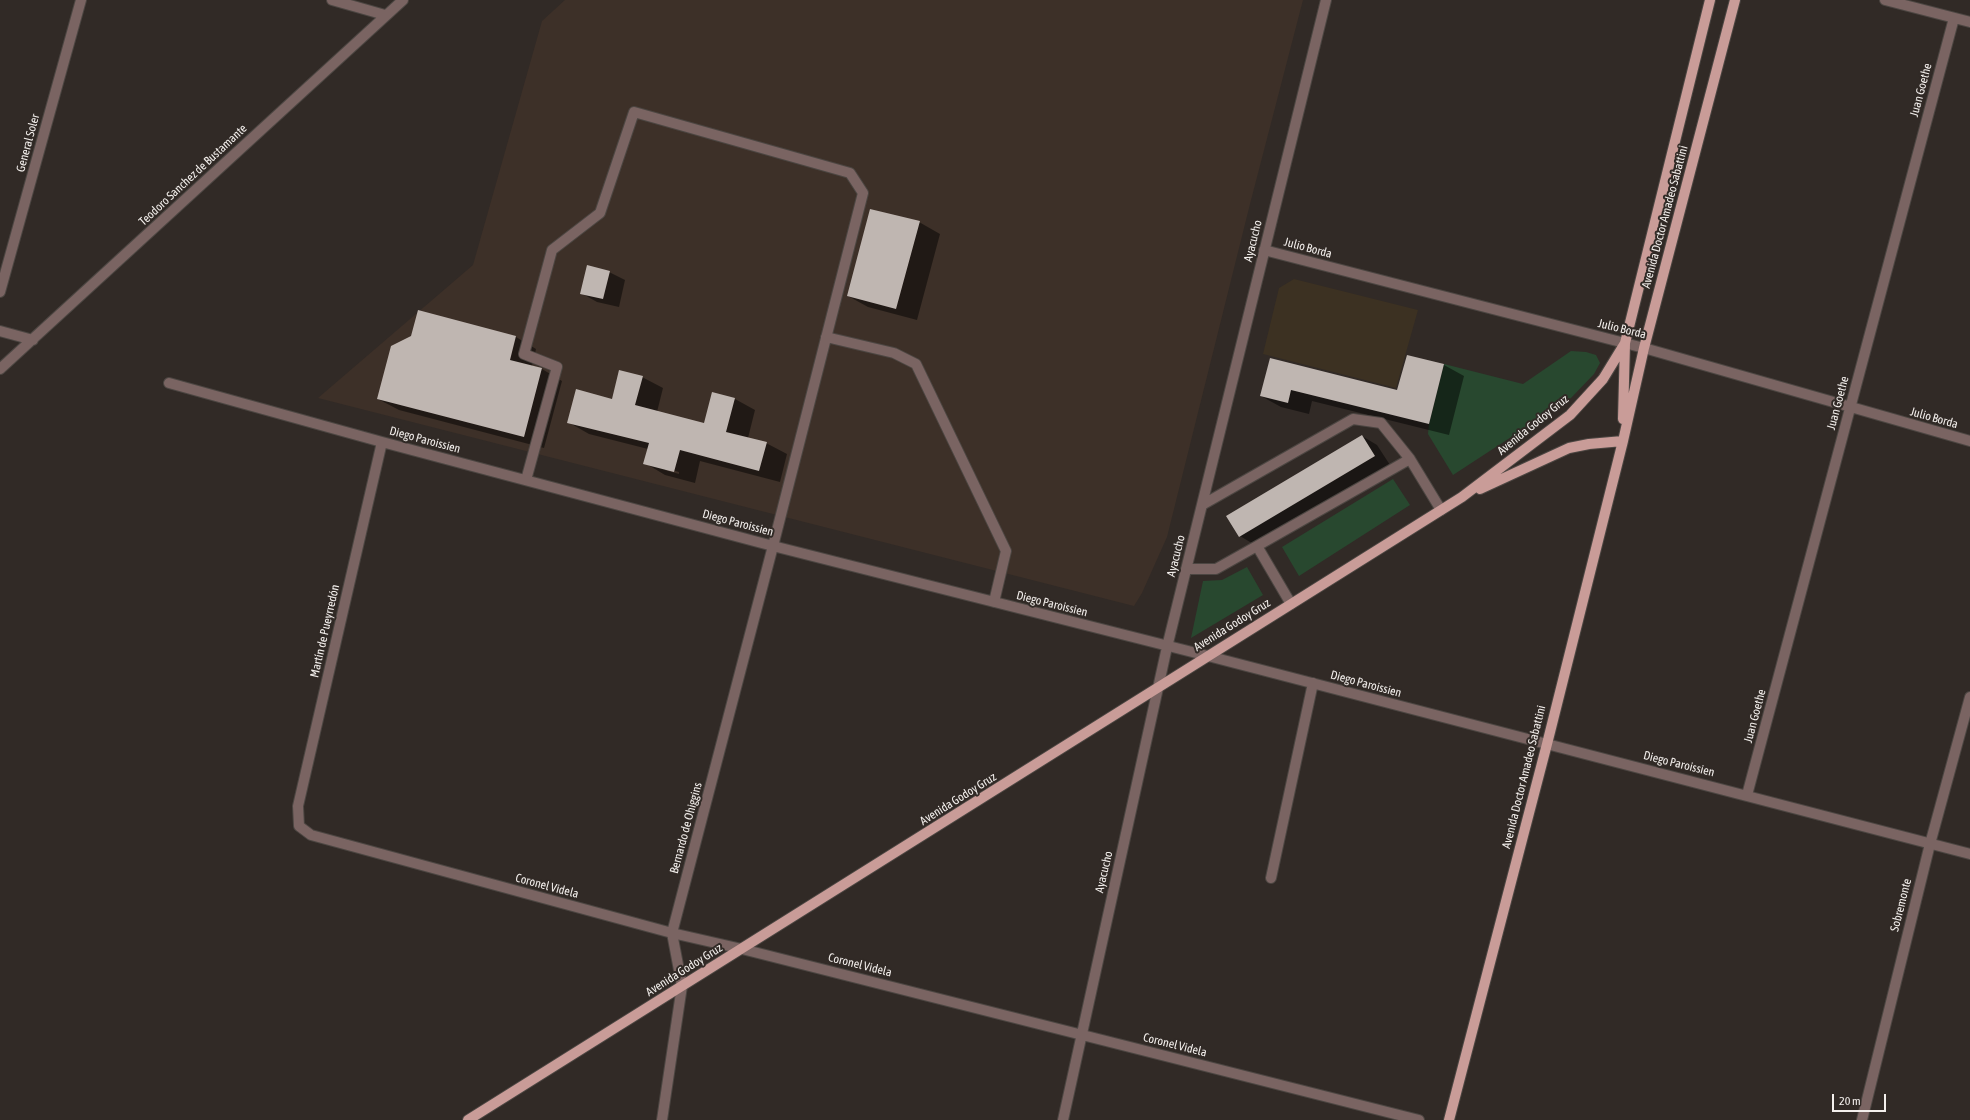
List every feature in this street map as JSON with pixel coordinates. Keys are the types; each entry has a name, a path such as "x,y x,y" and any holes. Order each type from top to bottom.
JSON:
{"main road":[{"name":"Avenida Doctor Amadeo Sabattini","path":"1623,441 1625,343 1710,0"},
{"name":"Avenida Doctor Amadeo Sabattini","path":"1449,1120 1547,744 1623,441 1644,348 1735,0"},
{"name":"Avenida Godoy Gruz","path":"468,1120 1158,689 1208,656 1462,497 1570,415 1603,378 1625,343"},
{"name":"Avenida Godoy Gruz","path":"1462,497 1569,448 1589,444 1623,441"}],"street":[{"name":"General Soler","path":"0,292 81,0"},
{"path":"332,0 385,16"},
{"name":"Teodoro Sanchez de Bustamante","path":"0,369 403,0"},
{"name":"Ayacucho","path":"1063,1120 1167,646 1326,0"},
{"path":"1884,0 1970,22"},
{"name":"Juan Goethe","path":"1747,795 1954,18"},
{"name":"Bernardo de Ohiggins","path":"526,480 557,367 524,354 552,250 600,213 634,112 850,173 863,193 672,933 682,986 662,1120"},
{"name":"Julio Borda","path":"1264,250 1644,348 1970,441"},
{"path":"0,331 33,340"},
{"path":"826,337 894,353 916,364 1006,551 994,602"},
{"name":"Diego Paroissien","path":"169,383 382,442 773,546 1313,683 1970,854"},
{"path":"1202,505 1354,419 1381,423 1410,459 1441,510"},
{"name":"Martín de Pueyrredón","path":"299,826 298,806 382,442"},
{"path":"1186,570 1216,569 1410,459"},
{"path":"1257,546 1291,604"},
{"path":"1271,878 1313,683"},
{"name":"Sobremonte","path":"1862,1120 1930,844 1970,697"},
{"name":"Coronel Videla","path":"299,826 311,835 672,933 742,949 1419,1120"}],"shaded area":[{"path":"565,0 1303,0 1250,204 1167,537 1142,593 1134,606 318,398 473,265 542,21"},
{"path":"1294,279 1418,310 1396,388 1263,354 1279,288"}],"green space":[{"path":"1571,351 1586,352 1596,355 1600,363 1594,374 1571,398 1453,475 1428,434 1429,424 1444,364 1523,384"},
{"path":"1393,479 1410,505 1299,576 1282,547"},
{"path":"1247,567 1263,595 1191,638 1203,581 1222,580"}],"building":[{"path":"870,209 920,221 896,309 847,296"},
{"path":"587,265 610,271 603,299 580,294"},
{"path":"418,310 516,336 510,360 542,368 524,437 377,399 391,346 411,336"},
{"path":"1407,355 1444,364 1429,424 1291,390 1288,403 1260,396 1270,358 1397,390"},
{"path":"619,370 643,376 635,405 704,423 712,392 735,398 726,432 767,442 759,471 680,450 674,472 643,464 649,443 567,423 576,389 612,399"},
{"path":"1362,435 1375,456 1239,537 1226,516"}]}
